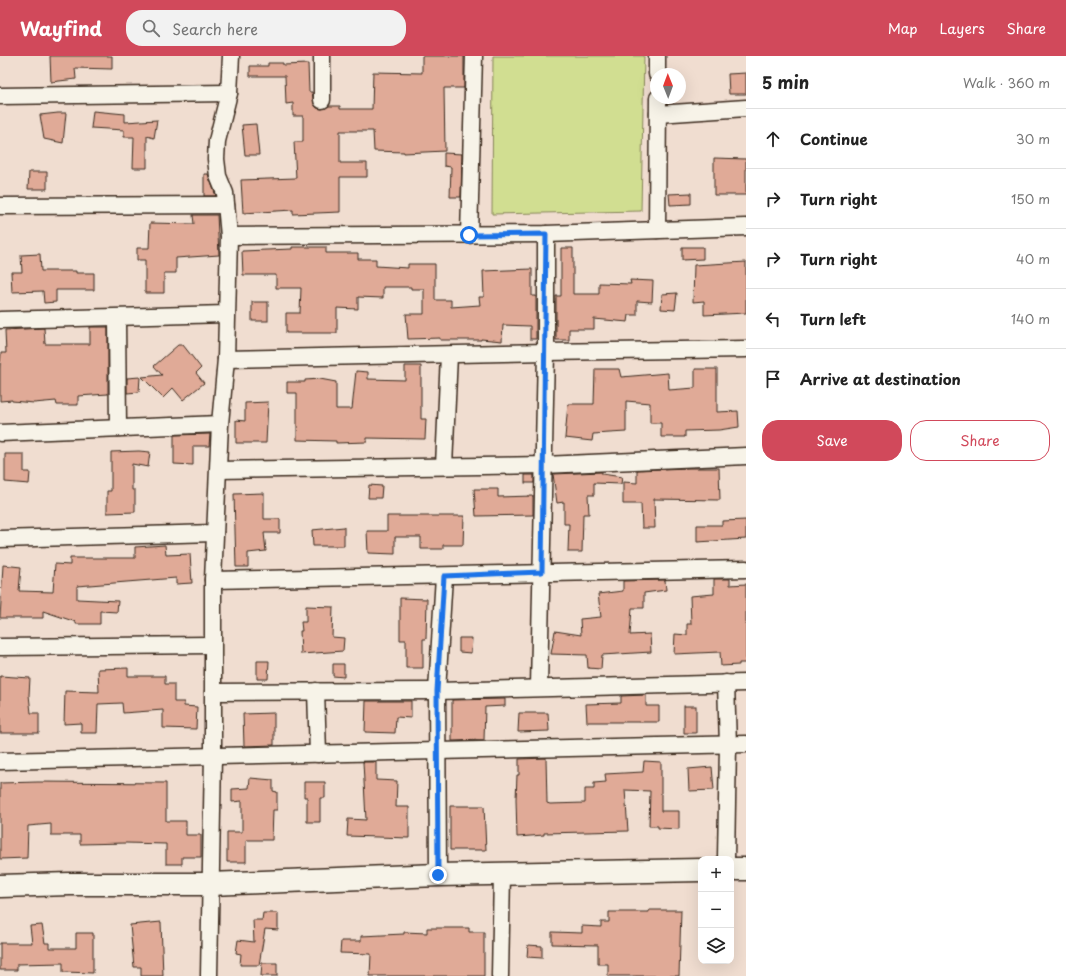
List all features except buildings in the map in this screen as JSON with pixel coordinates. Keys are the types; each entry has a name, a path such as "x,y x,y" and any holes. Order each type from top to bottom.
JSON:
{"street":[{"path":"209,976 213,755 213,580 220,424 226,359 229,236 226,205 216,159 217,141 229,93 231,56"},
{"path":"322,56 322,100"},
{"path":"469,235 474,56"},
{"path":"657,56 657,68"},
{"path":"0,96 229,93"},
{"path":"657,230 658,106 746,108"},
{"path":"0,206 226,205"},
{"path":"229,236 546,234 746,227"},
{"path":"539,687 546,352 546,234"},
{"path":"0,320 227,314"},
{"path":"117,318 118,428"},
{"path":"226,359 746,349"},
{"path":"444,466 449,355"},
{"path":"0,432 220,424"},
{"path":"219,470 544,465 746,456"},
{"path":"0,540 215,533"},
{"path":"213,580 444,576 542,572 746,569"},
{"path":"438,875 437,691 444,576"},
{"path":"0,647 212,645"},
{"path":"726,683 728,745 726,856"},
{"path":"213,692 437,691 539,687 746,683"},
{"path":"316,691 318,754"},
{"path":"0,761 746,744"},
{"path":"734,869 746,869"},
{"path":"0,886 70,884 210,884 438,875 698,870"},
{"path":"500,976 502,874"}],"green space":[{"path":"493,56 644,56 641,211 492,214"}],"route":[{"path":"438,875 437,691 444,576 542,572 546,352 546,234 469,235"}]}
